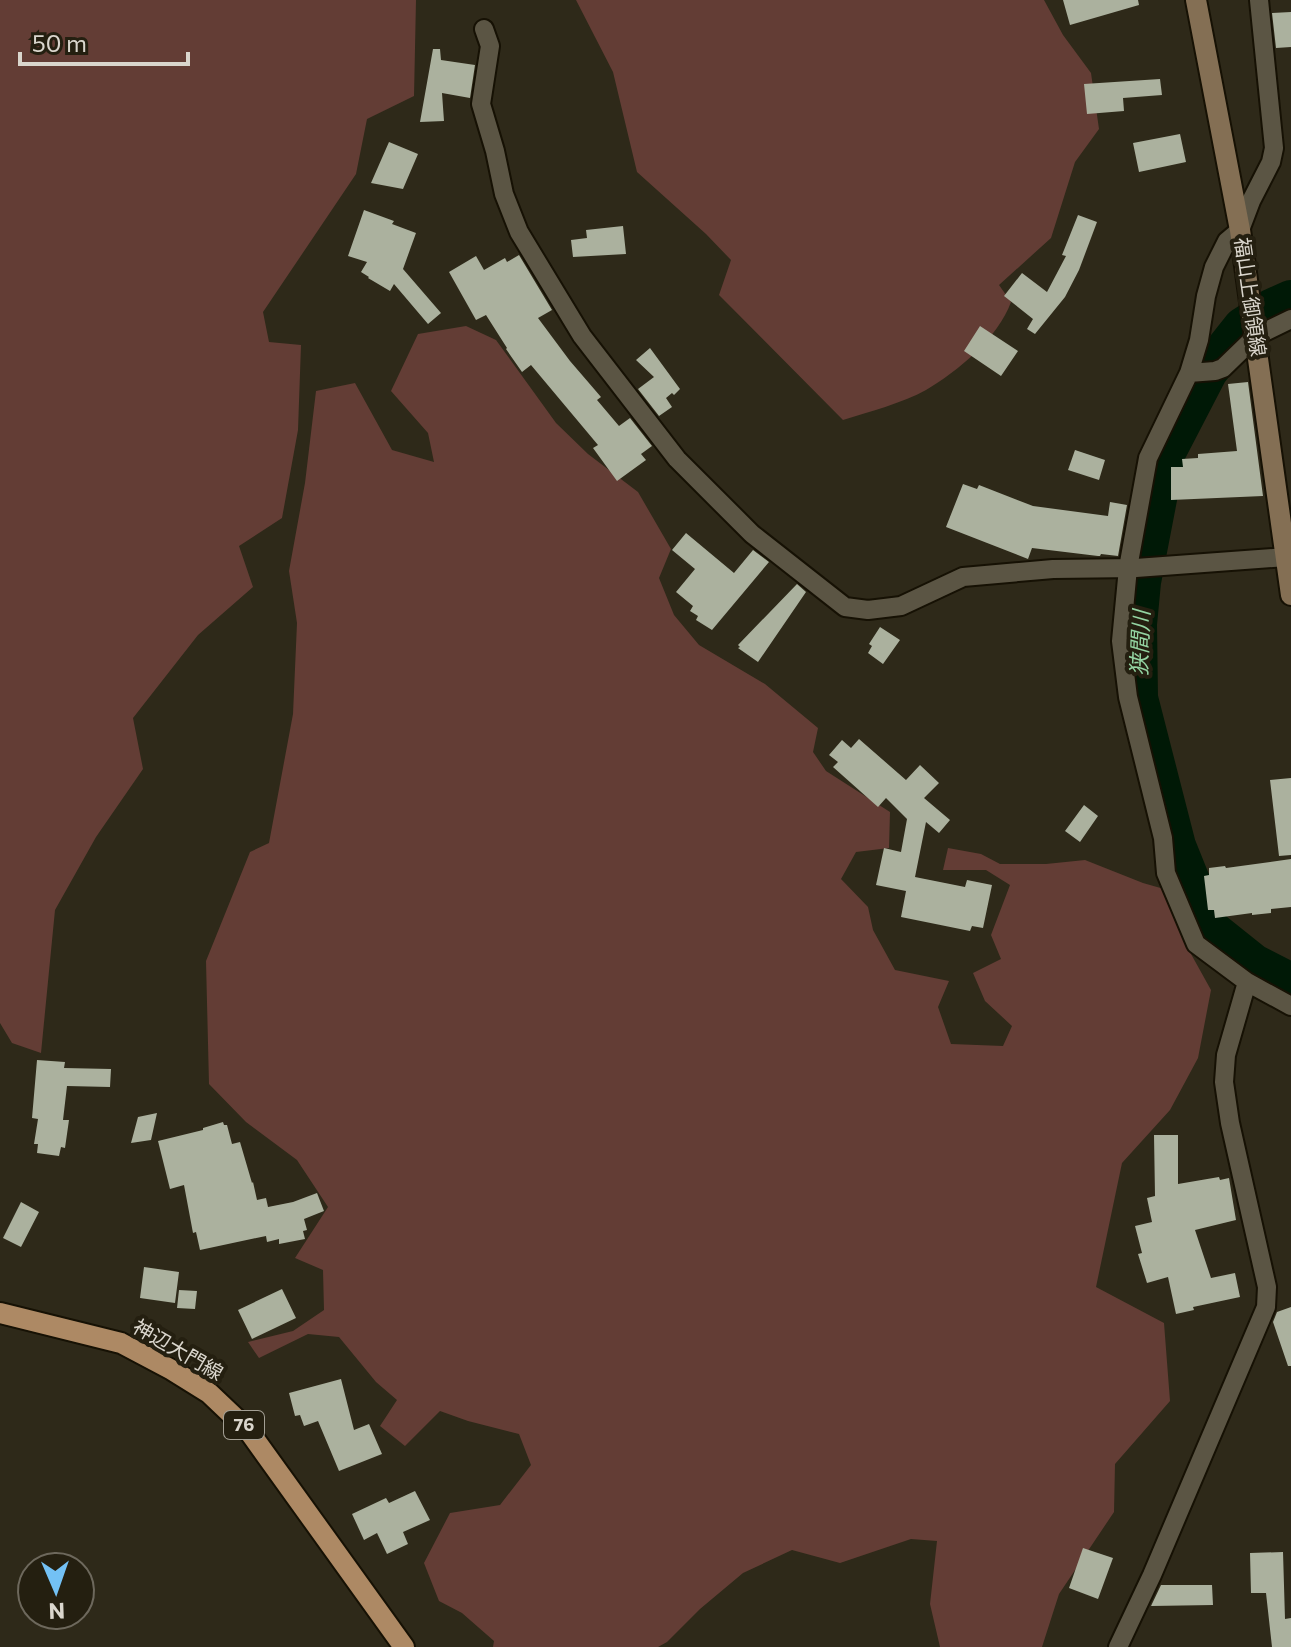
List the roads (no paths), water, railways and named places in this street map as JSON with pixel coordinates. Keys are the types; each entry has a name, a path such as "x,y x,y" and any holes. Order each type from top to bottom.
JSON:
{"main road":[{"name":"福山上御領線","path":"1196,0 1240,230 1291,595"},
{"name":"神辺大門線","path":"0,1313 121,1343 209,1393 248,1430 404,1647"}],"street":[{"path":"1259,0 1274,148 1271,162 1240,230 1227,241 1214,267 1189,373 1148,458 1139,567 1121,641 1128,697 1163,838 1166,873 1196,944 1247,982 1291,1006"},
{"path":"484,29 490,46 481,104 504,194 519,232 582,336 677,459 752,534 845,607 868,610 901,606 963,577 1053,569 1139,567 1286,557"},
{"path":"1189,373 1223,368 1254,325 1291,319"},
{"path":"1118,1647 1152,1575 1266,1307 1267,1287 1230,1123 1224,1082 1226,1055 1247,982"}],"waterway":[{"name":"狭間川","path":"1291,300 1243,327 1208,371 1166,452 1141,582 1137,624 1138,698 1176,846 1209,928 1254,964 1291,983"}]}
